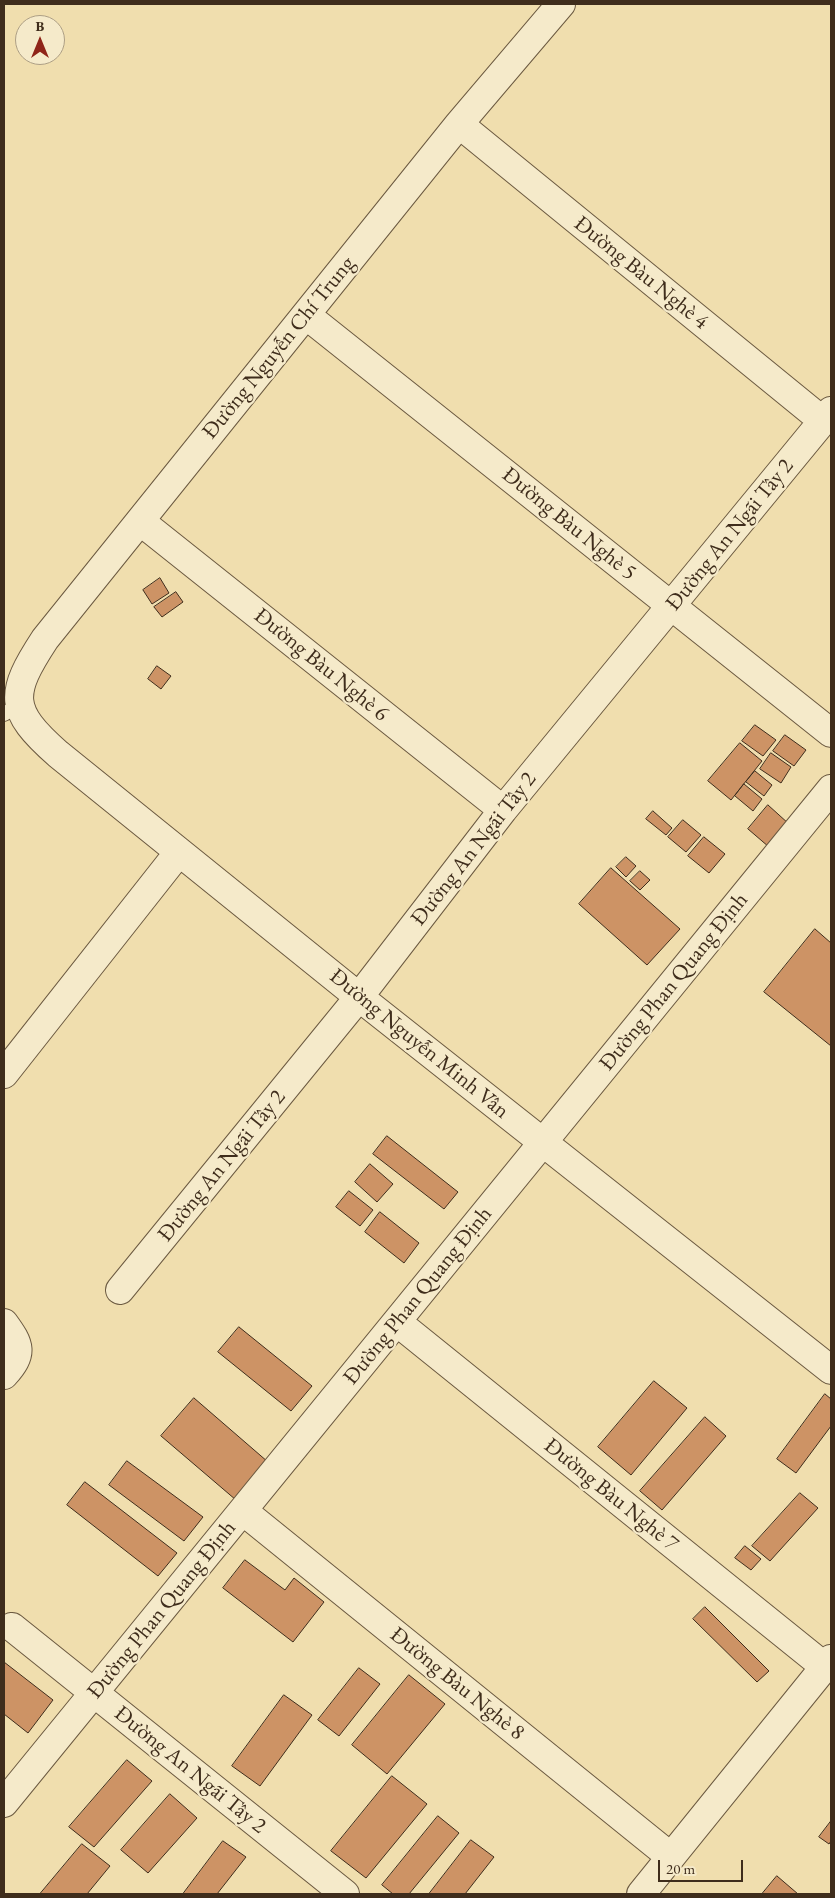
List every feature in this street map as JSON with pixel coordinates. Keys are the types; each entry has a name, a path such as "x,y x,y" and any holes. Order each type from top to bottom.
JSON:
{"street":[{"name":"Đường Nguyễn Chí Trung","path":"12,710 28,665 41,645 459,124 561,4"},
{"name":"Đường Bàu Nghè 4","path":"459,124 827,416"},
{"name":"Đường Bàu Nghè 5","path":"306,315 831,733"},
{"name":"Đường An Ngãi Tây 2","path":"120,1290 359,997 503,810 672,607 827,416"},
{"name":"Đường Bàu Nghè 6","path":"140,521 503,810"},
{"name":"Đường Nguyễn Minh Vân","path":"12,710 38,736 179,852 359,997 831,1370"},
{"name":"Đường Phan Quang Định","path":"4,1803 831,789"},
{"path":"4,1074 179,852"},
{"name":"Đường Bàu Nghè 7","path":"397,1322 828,1663"},
{"path":"4,1323 18,1346 17,1358 4,1375"},
{"name":"Đường Bàu Nghè 8","path":"243,1511 671,1857"},
{"name":"Đường An Ngãi Tây 2","path":"12,1627 345,1894"},
{"path":"641,1894 828,1663"}],"building":[{"path":"160,578 169,593 152,604 143,590"},
{"path":"176,592 183,602 162,617 154,607"},
{"path":"157,666 171,676 161,689 148,679"},
{"path":"755,725 776,740 763,756 742,741"},
{"path":"785,735 806,750 794,766 773,751"},
{"path":"740,743 762,761 731,800 708,781"},
{"path":"771,753 791,767 781,783 760,769"},
{"path":"755,771 772,785 764,796 746,782"},
{"path":"744,784 762,799 753,811 735,796"},
{"path":"768,805 789,824 769,847 748,829"},
{"path":"653,811 672,828 666,835 646,819"},
{"path":"683,820 701,835 686,852 668,837"},
{"path":"704,837 725,854 709,873 688,856"},
{"path":"626,857 636,866 626,877 616,867"},
{"path":"611,868 680,929 647,965 579,904"},
{"path":"640,871 650,880 640,890 630,881"},
{"path":"815,929 831,943 831,1046 764,992"},
{"path":"387,1136 458,1192 444,1209 373,1154"},
{"path":"370,1164 393,1184 377,1202 355,1182"},
{"path":"349,1191 373,1210 360,1226 336,1207"},
{"path":"380,1212 419,1243 404,1263 365,1232"},
{"path":"239,1327 312,1386 291,1411 218,1352"},
{"path":"654,1381 687,1408 631,1475 598,1447"},
{"path":"825,1394 831,1399 831,1426 796,1473 777,1459"},
{"path":"194,1398 268,1462 236,1500 161,1436"},
{"path":"705,1417 726,1436 662,1510 640,1491"},
{"path":"127,1461 203,1517 184,1541 109,1485"},
{"path":"85,1482 177,1553 158,1576 67,1505"},
{"path":"800,1493 818,1508 770,1561 752,1546"},
{"path":"745,1546 761,1559 751,1570 735,1558"},
{"path":"245,1560 285,1590 294,1578 324,1602 293,1642 223,1588"},
{"path":"705,1607 769,1671 757,1682 693,1619"},
{"path":"4,1662 53,1700 28,1733 4,1714"},
{"path":"359,1668 380,1684 339,1736 318,1720"},
{"path":"409,1675 445,1704 387,1774 352,1745"},
{"path":"284,1695 312,1715 260,1786 232,1766"},
{"path":"127,1760 152,1781 94,1847 69,1827"},
{"path":"392,1776 427,1804 366,1878 331,1851"},
{"path":"170,1794 197,1818 148,1873 121,1850"},
{"path":"438,1816 459,1833 409,1894 393,1894 382,1885"},
{"path":"831,1821 831,1841 829,1844 819,1837"},
{"path":"471,1840 494,1857 465,1894 429,1894"},
{"path":"223,1841 246,1857 217,1894 183,1894"},
{"path":"82,1844 110,1866 87,1894 40,1894"},
{"path":"777,1876 798,1894 762,1894"}]}
